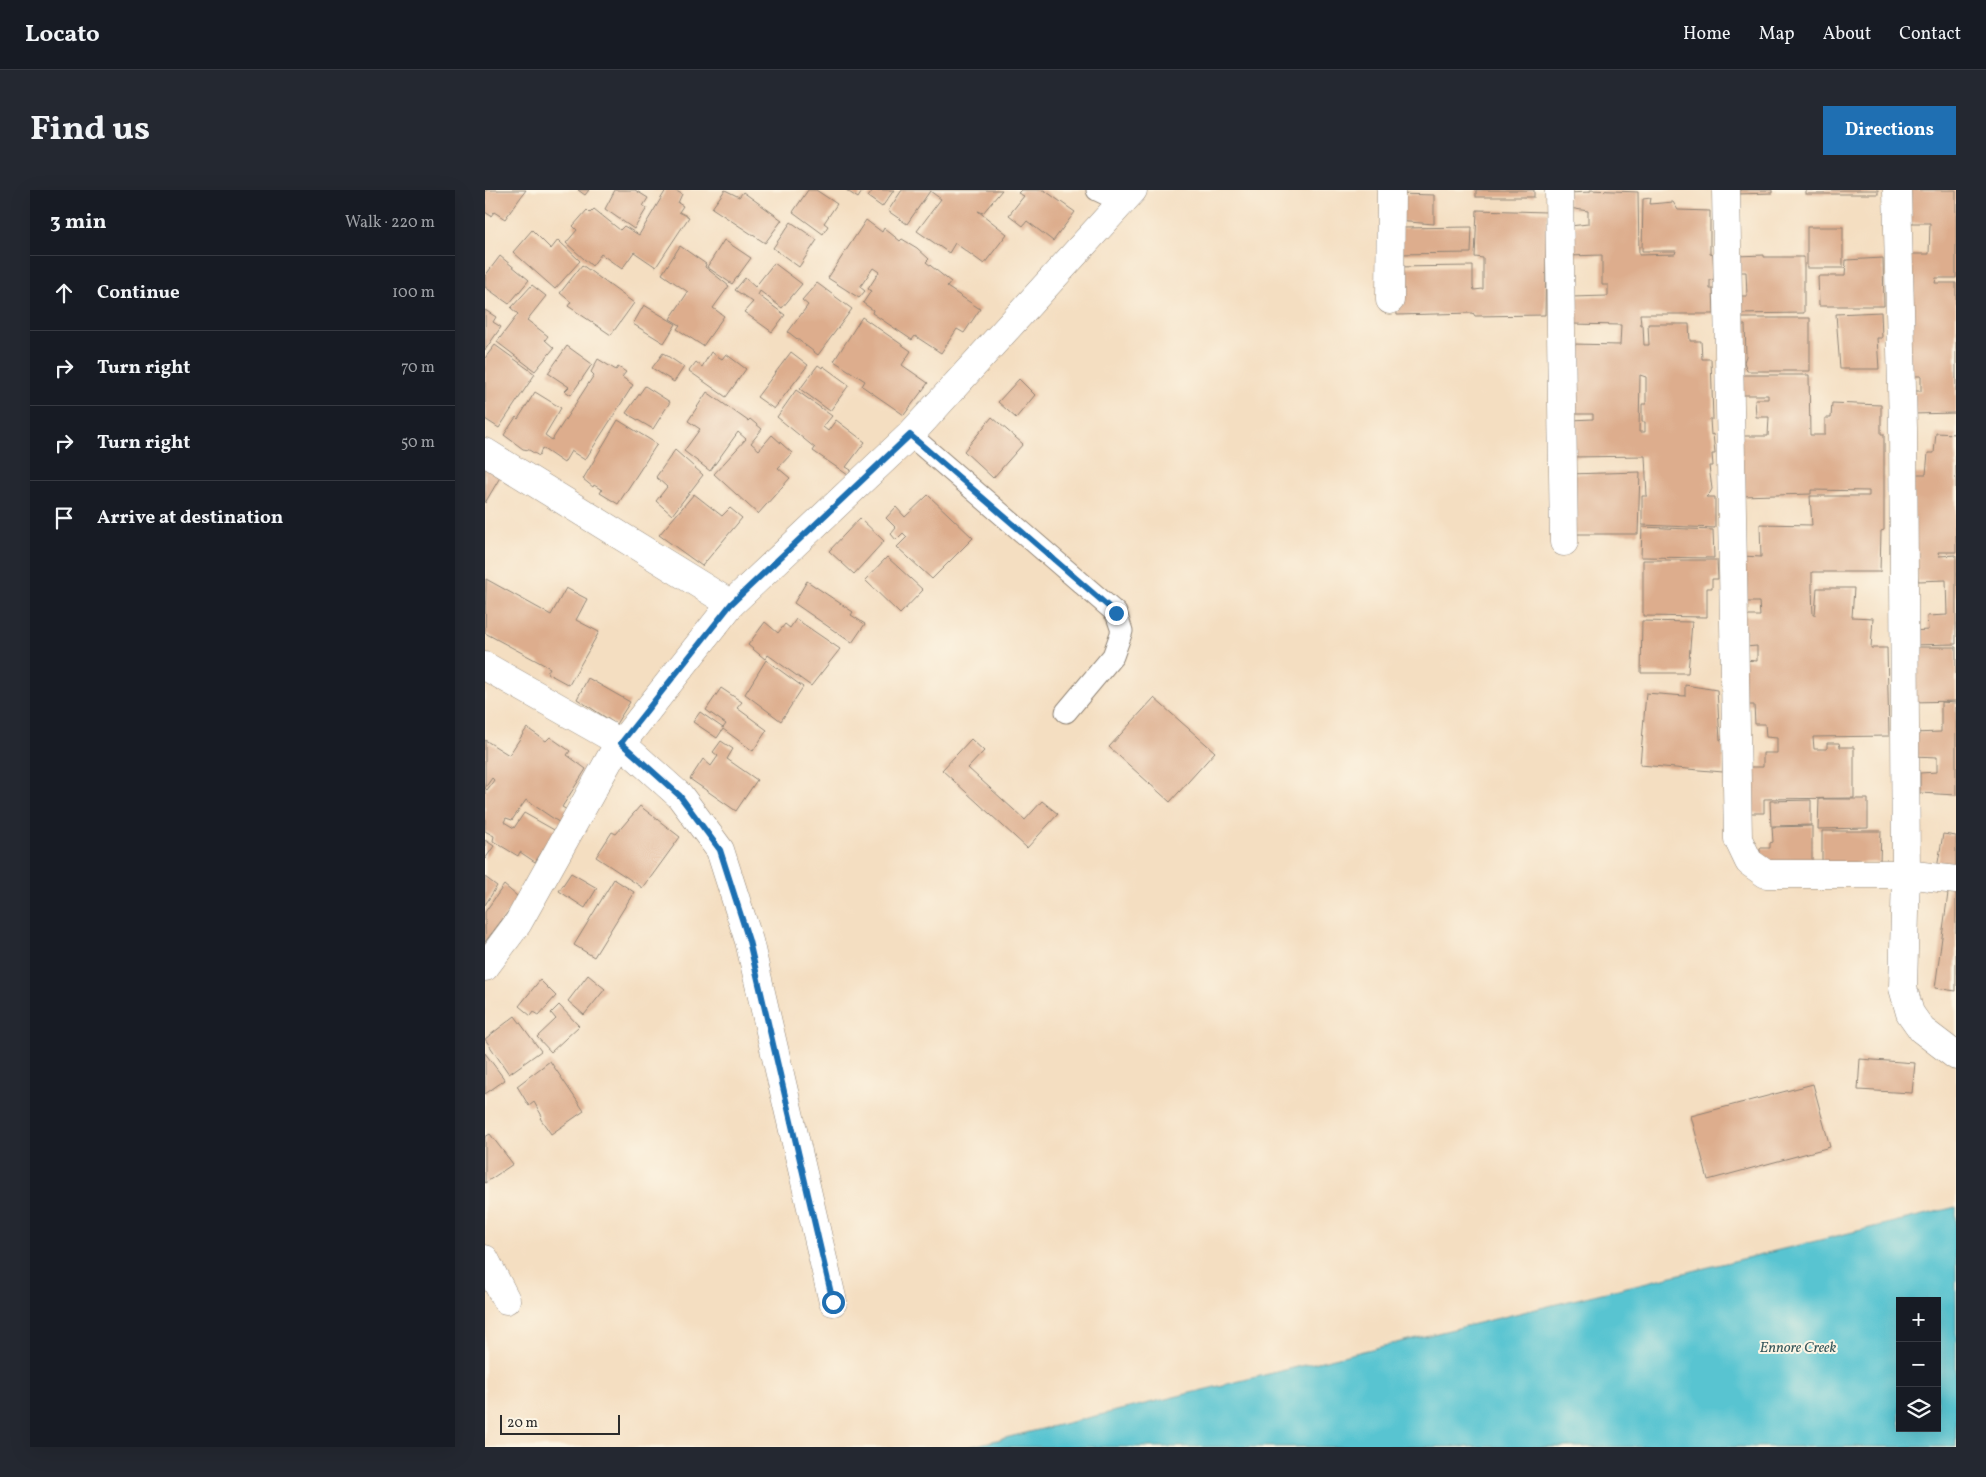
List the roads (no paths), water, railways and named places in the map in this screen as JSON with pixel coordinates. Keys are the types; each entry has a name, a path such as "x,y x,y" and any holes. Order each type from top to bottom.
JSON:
{"street":[{"path":"1390,300 1391,190"},
{"path":"1559,190 1564,542"},
{"path":"1726,190 1738,839 1749,862 1766,874 1906,874 1956,880"},
{"path":"1897,190 1903,428 1906,874 1903,988 1910,1012 1922,1030 1956,1056"},
{"path":"485,967 518,922 611,755 731,604 910,435 1129,196"},
{"path":"485,452 731,604"},
{"path":"485,666 621,743 680,796 720,850 749,941 833,1302"},
{"path":"485,1259 506,1300"}],"lane":[{"path":"1097,190 1129,196"},
{"path":"910,435 1116,613 1122,631 1113,656 1066,712"}],"water":[{"name":"Ennore Creek","path":"1956,1207 1956,1447 968,1447"}]}
